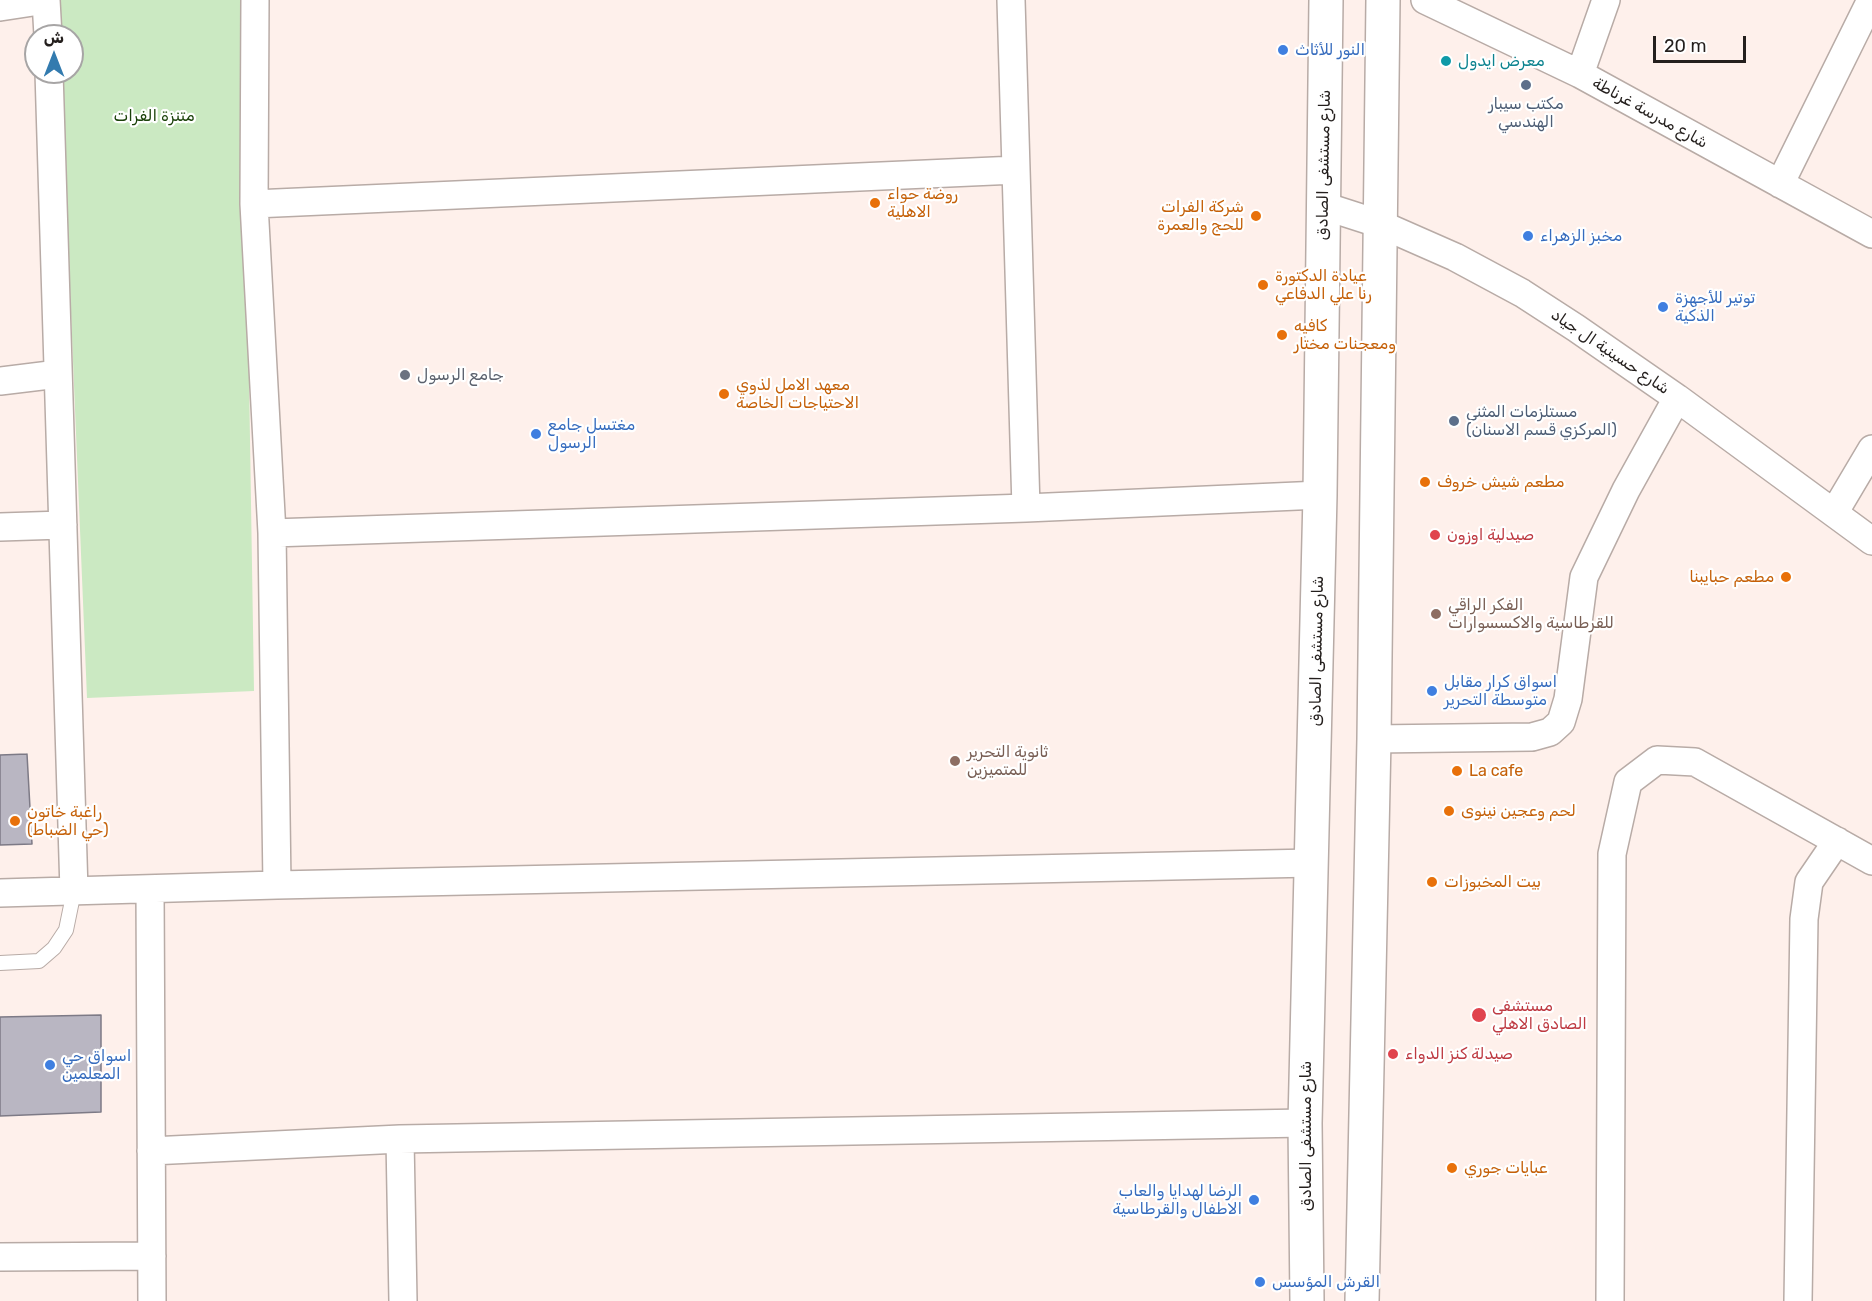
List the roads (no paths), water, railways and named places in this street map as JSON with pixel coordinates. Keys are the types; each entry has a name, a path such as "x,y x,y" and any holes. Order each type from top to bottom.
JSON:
{"street":[{"path":"0,7 46,0 47,24"},
{"path":"255,0 254,204 272,532 277,885"},
{"path":"1011,0 1026,508"},
{"name":"شارع مستشفى الصادق","path":"1307,1301 1305,1123 1320,495 1326,0"},
{"path":"1362,1301 1374,739 1383,0"},
{"name":"شارع مدرسة غرناطة","path":"1425,0 1580,75 1872,234"},
{"path":"1580,75 1606,0"},
{"path":"1780,184 1871,0"},
{"path":"49,84 74,891"},
{"path":"254,204 1016,170"},
{"name":"شارع حسينية ال جياد","path":"1324,206 1380,224 1455,257 1522,293 1677,398 1872,541"},
{"path":"0,381 58,374"},
{"path":"1374,739 1532,737 1550,732 1560,722 1568,699 1584,578 1626,490 1677,398"},
{"path":"1834,513 1872,449"},
{"path":"272,532 1026,508 1320,495"},
{"path":"0,527 63,525"},
{"path":"1610,1301 1612,854 1628,782 1657,759 1695,762 1872,861"},
{"path":"1798,1301 1804,919 1809,882 1837,841"},
{"path":"0,892 1312,863"},
{"path":"150,889 152,1301"},
{"path":"151,1150 400,1139 1305,1123"},
{"path":"400,1139 403,1301"},
{"path":"0,1257 152,1256"}],"lane":[{"path":"0,963 39,961 54,948 66,930 74,891"}],"place":[{"name":"النور للأثاث","path":"1283,50"},
{"name":"معرض ايدول","path":"1446,61"},
{"name":"مكتب سيبار الهندسي","path":"1526,85"},
{"name":"روضة حواء الاهلية","path":"875,203"},
{"name":"شركة الفرات للحج والعمرة","path":"1256,216"},
{"name":"مخبز الزهراء","path":"1528,236"},
{"name":"عيادة الدكتورة رنا علي الدفاعي","path":"1263,285"},
{"name":"توتير للأجهزة الذكية","path":"1663,307"},
{"name":"كافيه ومعجنات مختار","path":"1282,335"},
{"name":"جامع الرسول","path":"405,375"},
{"name":"معهد الامل لذوي الاحتياجات الخاصة","path":"724,394"},
{"name":"مستلزمات المثنى (المركزي قسم الاسنان)","path":"1454,421"},
{"name":"مغتسل جامع الرسول","path":"536,434"},
{"name":"مطعم شيش خروف","path":"1425,482"},
{"name":"صيدلية اوزون","path":"1435,535"},
{"name":"مطعم حبايبنا","path":"1786,577"},
{"name":"الفكر الراقي للقرطاسية والاكسسوارات","path":"1436,614"},
{"name":"اسواق كرار مقابل متوسطة التحرير","path":"1432,691"},
{"name":"ثانوية التحرير للمتميزين","path":"955,761"},
{"name":"La cafe","path":"1457,771"},
{"name":"لحم وعجين نينوى","path":"1449,811"},
{"name":"راغبة خاتون (حي الضباط)","path":"15,821"},
{"name":"بيت المخبوزات","path":"1432,882"},
{"name":"مستشفى الصادق الاهلي","path":"1479,1015"},
{"name":"صيدلة كنز الدواء","path":"1393,1054"},
{"name":"اسواق حي المعلمين","path":"50,1065"},
{"name":"عبايات جوري","path":"1452,1168"},
{"name":"الرضا لهدايا والعاب الاطفال والقرطاسية","path":"1254,1200"},
{"name":"القرش المؤسس","path":"1260,1282"}],"park label":[{"name":"متنزة الفرات","path":"154,116"}]}
